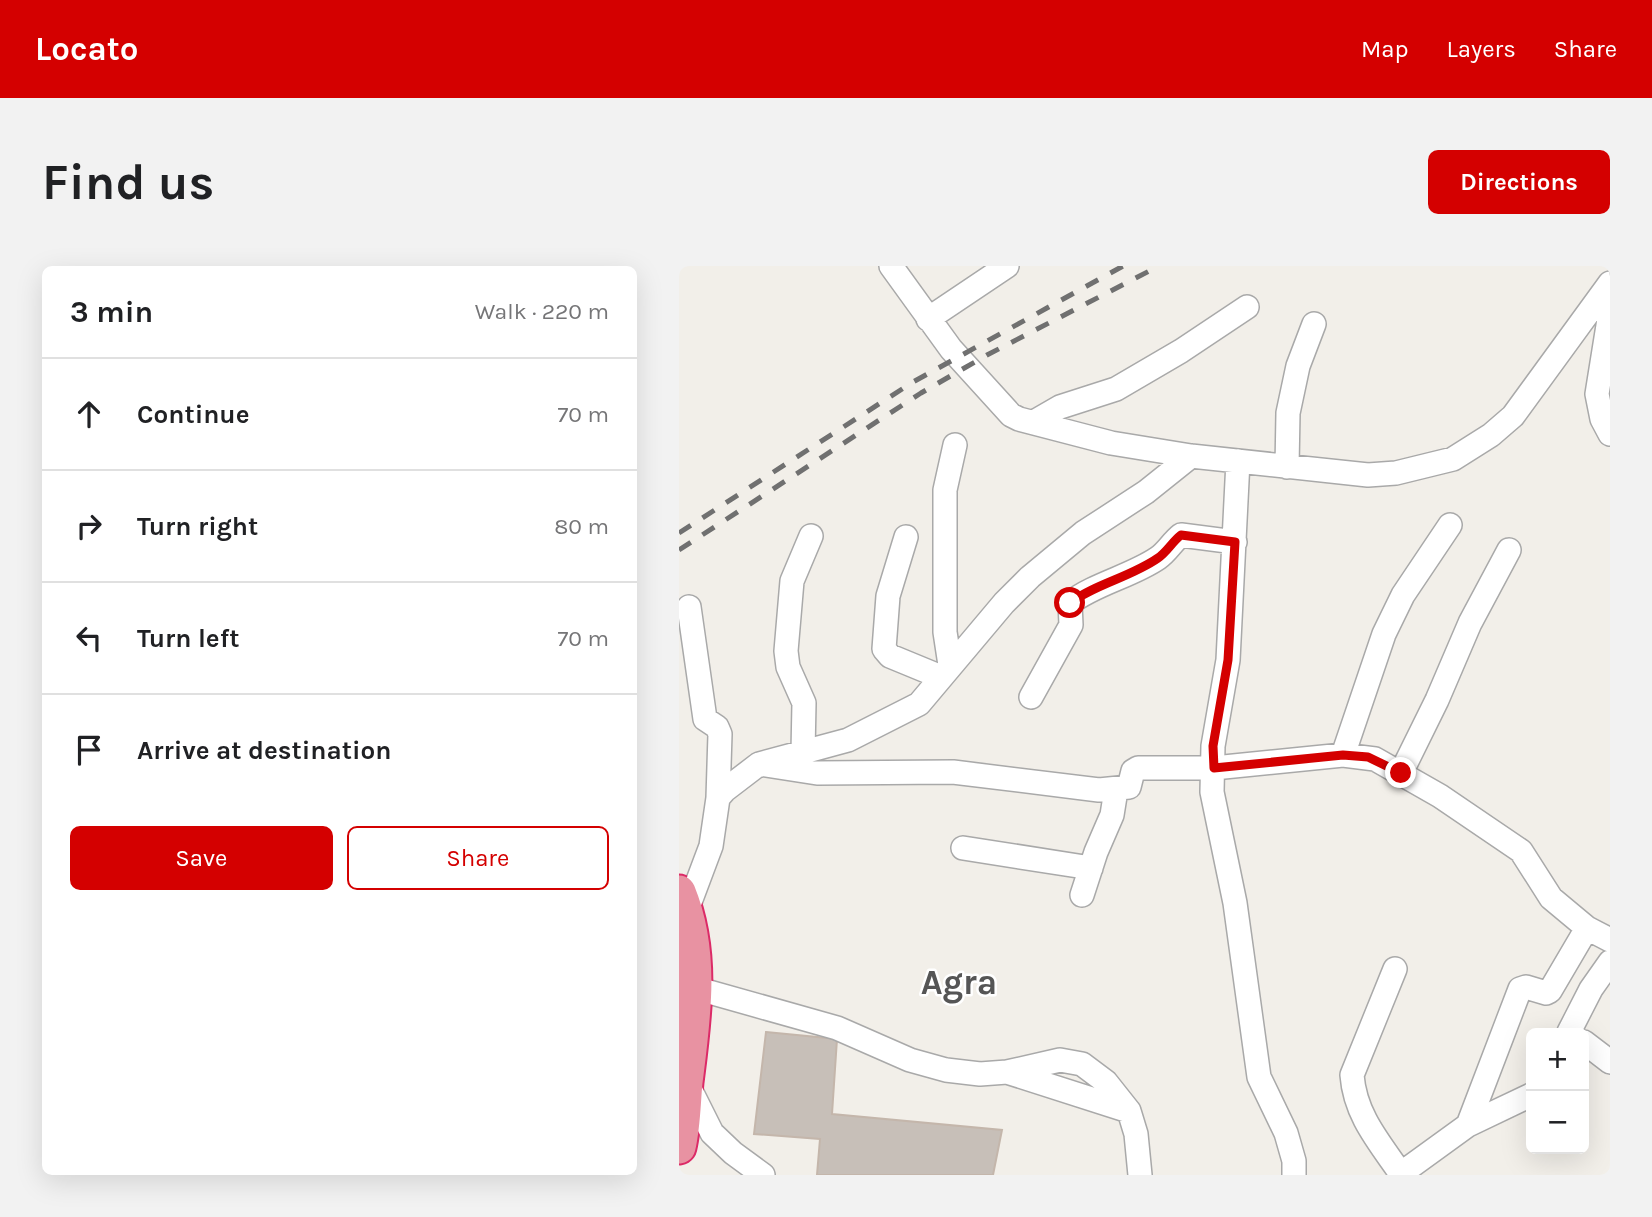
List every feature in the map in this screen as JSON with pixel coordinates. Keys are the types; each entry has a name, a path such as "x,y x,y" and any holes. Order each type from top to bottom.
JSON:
{"highway":[{"path":"679,1143 695,1017 695,957 683,901"}],"street":[{"path":"891,266 951,349 1011,415 1111,443 1191,456 1368,475 1396,473 1453,459 1475,447 1513,416 1610,283"},
{"path":"928,319 993,278 1007,266"},
{"path":"1034,422 1060,407 1121,386 1247,307"},
{"path":"1610,313 1597,394 1602,419 1610,434"},
{"path":"1287,467 1288,413 1299,366 1314,324"},
{"path":"945,671 946,490 955,445"},
{"path":"718,798 759,764 848,740 919,704 1004,603 1030,577 1083,533 1146,492 1191,456"},
{"path":"1238,461 1228,660 1213,746 1212,792 1235,903 1259,1077 1286,1133 1294,1175"},
{"path":"1343,755 1384,634 1403,595 1450,525"},
{"path":"1031,697 1071,625 1070,603 1078,596 1157,559 1181,535 1235,542"},
{"path":"803,752 804,703 788,667 786,651 792,581 811,536"},
{"path":"906,537 888,596 884,649 890,656 945,671"},
{"path":"1401,773 1437,701 1470,623 1509,550"},
{"path":"683,901 711,846 718,798 720,734 717,727 705,719 689,607"},
{"path":"759,764 817,773 938,771 1116,790 1129,787 1133,771 1138,768 1214,768 1343,755 1368,757 1440,796 1521,851 1551,898 1587,928 1610,940"},
{"path":"1082,895 1112,815 1116,790"},
{"path":"963,848 1091,868"},
{"path":"1468,1125 1520,989 1526,987 1546,993 1550,991 1587,928"},
{"path":"1576,1028 1591,989 1610,962"},
{"path":"1395,969 1352,1075 1354,1093 1363,1120 1400,1174 1468,1125 1526,1097"},
{"path":"695,988 837,1028 910,1060 946,1070 980,1074 1007,1072 1060,1059 1082,1064 1106,1082 1129,1111 1136,1134 1140,1175"},
{"path":"1589,1047 1610,1062"},
{"path":"686,1082 712,1133 763,1175"}],"building":[{"path":"766,1032 837,1039 832,1114 1002,1130 993,1175 817,1175 820,1139 754,1134"}],"railway":[{"path":"679,533 913,382 1123,266"},
{"path":"679,550 921,393 987,355 1159,266"}],"district":[{"name":"Agra","path":"959,982"}],"route":[{"path":"1070,603 1078,596 1157,559 1181,535 1235,542 1228,660 1213,746 1214,768 1343,755 1375,759 1401,773"}]}
